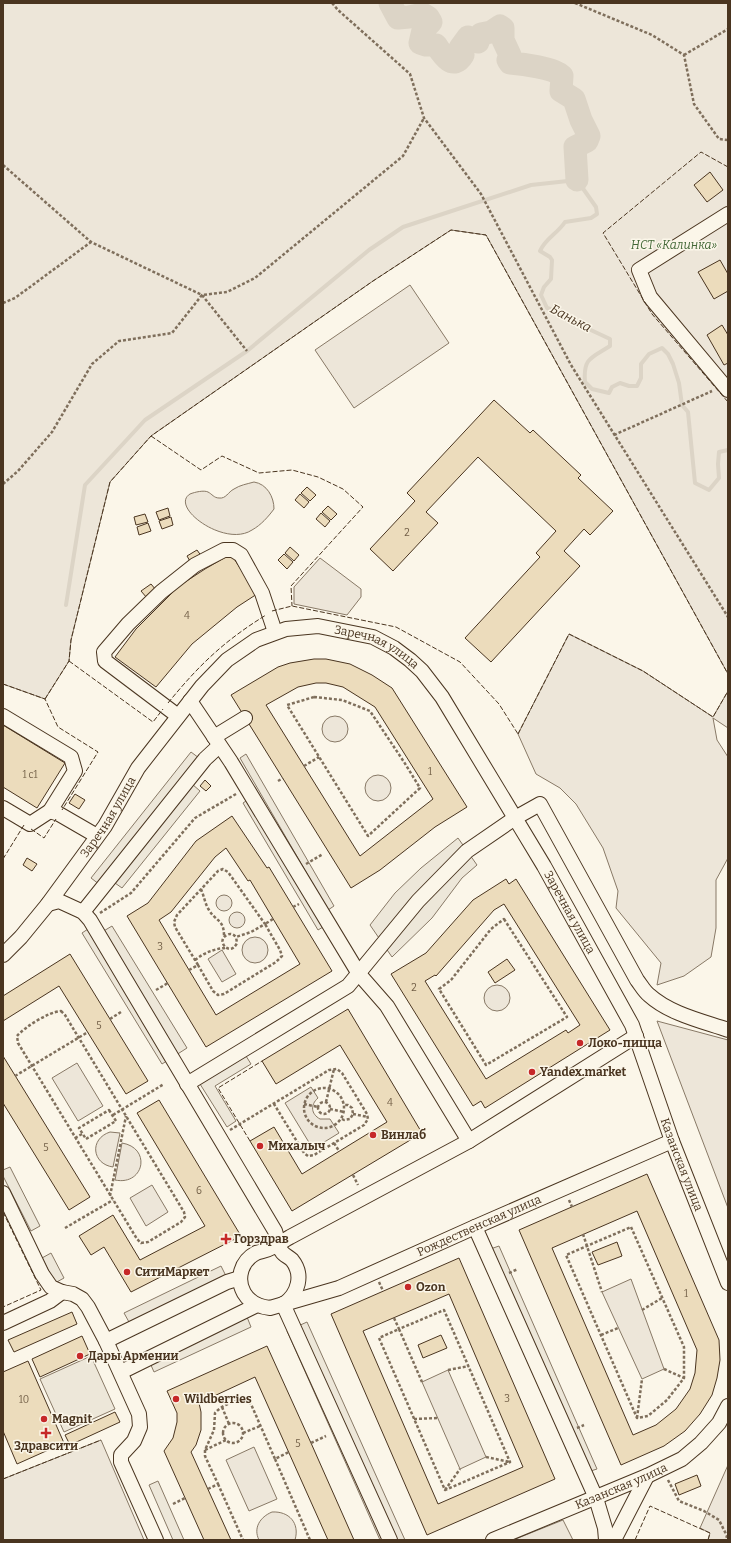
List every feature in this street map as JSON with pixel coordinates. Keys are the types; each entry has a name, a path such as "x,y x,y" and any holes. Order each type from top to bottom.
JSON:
{"street":[{"path":"724,387 650,297 639,270 728,214"},
{"path":"178,716 105,661 104,652 128,624 161,592 195,565 224,550 232,550 241,555 262,592 275,632"},
{"name":"Заречная улица","path":"3,955 21,938 48,904 105,826 138,768 202,686 227,660 256,640 286,629 318,626 354,633 373,637 394,648 422,671 442,697 544,866 632,1025 656,1090"},
{"path":"190,701 246,788 359,974 387,1006 469,1141"},
{"path":"3,716 71,757 74,771 50,811 30,824 3,808"},
{"path":"86,916 205,759 216,741 245,718"},
{"path":"187,1084 348,986 418,901 468,851 515,818 540,804 637,980 648,994 673,1010 728,1030"},
{"path":"50,811 59,814 97,836"},
{"path":"48,904 60,901 86,916 275,1231 282,1253 293,1262 298,1275 297,1288 289,1300 284,1304 390,1540"},
{"path":"257,1305 246,1296 240,1278 242,1270 249,1258 255,1254 268,1250 469,1141 636,1036"},
{"name":"Казанская улица","path":"656,1090 672,1141 728,1284"},
{"name":"Рождественская улица","path":"121,1372 257,1305 270,1308 339,1288 672,1141"},
{"path":"3,1193 42,1274 52,1287 62,1292 73,1294 82,1299 88,1307 121,1372 139,1414 140,1427 134,1440 121,1455 121,1462 156,1540"},
{"path":"475,1227 596,1498 605,1528 606,1540"},
{"path":"106,1341 227,1282 240,1278"},
{"path":"3,1323 50,1301 62,1292"},
{"name":"Казанская улица","path":"493,1540 596,1498 663,1469 682,1459 702,1443 719,1423 728,1406"},
{"path":"614,1540 647,1476"}],"path":[{"path":"332,3 410,74 424,118 482,194 571,365 728,617"},
{"path":"575,3 652,35 684,55 694,104 719,139 728,140"},
{"path":"684,55 728,29"},
{"path":"3,484 18,471 52,432 92,364 119,341 172,333 202,295 227,292 255,278 403,156 424,118"},
{"path":"3,165 91,242 202,295 247,351"},
{"path":"3,303 15,298 91,242"},
{"path":"614,434 724,387"},
{"path":"314,697 342,700 370,711 420,788 368,836 319,757 287,705 314,697"},
{"path":"304,766 319,757"},
{"path":"278,781 283,778"},
{"path":"86,916 131,893 195,818 246,788"},
{"path":"296,870 323,854"},
{"path":"223,869 228,872 265,924 282,956 276,962 224,994 218,995 213,991 175,927 174,922 177,915 218,871 223,869"},
{"path":"201,890 209,910 224,927 224,936 222,940 226,948"},
{"path":"293,907 299,904"},
{"path":"504,919 567,1017 486,1065 439,989 451,980 490,929 504,919"},
{"path":"224,936 232,934 236,936 252,932 273,920"},
{"path":"195,960 214,949 230,949 236,945 236,936"},
{"path":"189,970 198,965"},
{"path":"156,990 168,983"},
{"path":"61,1011 79,1037 184,1212 185,1217 182,1222 148,1242 141,1243 136,1239 32,1066 18,1043 17,1036 21,1031 53,1012 61,1011"},
{"path":"110,1019 121,1012"},
{"path":"15,1076 88,1032"},
{"path":"326,1102 334,1069"},
{"path":"219,1137 329,1070 334,1069 337,1069 342,1073 368,1117"},
{"path":"113,1115 164,1084"},
{"path":"320,1088 329,1089 338,1093 344,1105 342,1119 335,1126 329,1128 317,1128 307,1120 304,1114 304,1104 308,1095 314,1091 320,1088"},
{"path":"318,1107 321,1103 326,1102"},
{"path":"326,1102 330,1106 330,1109"},
{"path":"274,1104 304,1153 308,1156 314,1155 364,1125 368,1117"},
{"path":"304,1104 318,1107"},
{"path":"344,1105 348,1105 352,1108 354,1114"},
{"path":"318,1107 319,1112 324,1114 328,1114 330,1109"},
{"path":"330,1109 344,1112"},
{"path":"109,1110 113,1115 116,1121 86,1139 79,1128 109,1110"},
{"path":"354,1114 368,1117"},
{"path":"342,1119 350,1119 354,1114"},
{"path":"110,1196 126,1116"},
{"path":"75,1138 82,1134"},
{"path":"334,1143 338,1152"},
{"path":"352,1175 358,1185"},
{"path":"65,1228 113,1200"},
{"path":"569,1200 572,1207"},
{"path":"631,1227 684,1347 684,1378 667,1400 648,1416 637,1418 566,1255 631,1227"},
{"path":"583,1234 602,1292"},
{"path":"379,1282 382,1291"},
{"path":"642,1310 662,1298"},
{"path":"445,1490 379,1338 399,1329 444,1310 510,1462"},
{"path":"394,1318 422,1382"},
{"path":"601,1335 618,1328"},
{"path":"448,1370 469,1366"},
{"path":"664,1369 684,1378"},
{"path":"637,1418 642,1379"},
{"path":"243,1540 205,1456 205,1450 214,1430 215,1413 222,1407 240,1399 247,1400 251,1404 310,1540"},
{"path":"222,1407 229,1424"},
{"path":"414,1419 438,1418"},
{"path":"229,1424 239,1425 243,1433"},
{"path":"226,1440 224,1432 229,1424"},
{"path":"205,1450 226,1440 230,1442 237,1442 242,1437 243,1433 260,1426"},
{"path":"310,1443 326,1436"},
{"path":"275,1459 289,1452"},
{"path":"486,1457 510,1462"},
{"path":"445,1490 510,1462"},
{"path":"445,1490 460,1469"},
{"path":"663,1469 679,1500 704,1511 719,1520 727,1536 725,1540"},
{"path":"208,1489 218,1484"},
{"path":"172,1504 185,1498"}],"green space":[{"name":"НСТ «Калинка»","path":"3,3 728,3 728,674 486,235 451,230 373,281 151,436 110,482 71,640 69,661 45,699 3,684"},
{"path":"410,285 449,343 354,408 315,350"},
{"path":"254,482 263,485 269,492 273,500 274,509 264,521 252,530 241,534 228,534 215,530 203,524 193,516 187,508 186,500 190,494 206,491 216,497 221,498 236,488"},
{"path":"320,558 361,589 361,597 347,615 294,604 294,587"},
{"path":"569,634 643,671 713,717 728,691 728,728 713,718 717,740 728,757 728,858 716,880 716,928 711,957 684,976 657,985 661,963 616,908 618,891 603,848 576,804 560,788 536,774 518,734"},
{"path":"335,716 344,720 348,729 344,738 335,742 326,738 322,729 326,720"},
{"path":"378,775 387,779 391,788 387,797 378,801 369,797 365,788 369,779"},
{"path":"224,895 230,897 232,903 230,909 224,911 218,909 216,903 218,897"},
{"path":"237,912 243,914 245,920 243,926 237,928 231,926 229,920 231,914"},
{"path":"255,937 264,941 268,950 264,959 255,963 246,959 242,950 246,941"},
{"path":"222,950 236,974 222,982 208,959"},
{"path":"497,985 506,989 510,998 506,1007 497,1011 488,1007 484,998 488,989"},
{"path":"657,1021 728,1040 728,1208"},
{"path":"77,1063 103,1106 78,1121 52,1078"},
{"path":"311,1087 318,1098 313,1106 313,1112 320,1119 330,1119 339,1133 313,1149 285,1103"},
{"path":"110,1132 120,1133 113,1167 106,1165 101,1161 97,1156 96,1151 96,1145 99,1140 103,1135"},
{"path":"122,1143 132,1146 138,1152 141,1158 141,1166 133,1177 125,1180 115,1180"},
{"path":"152,1185 168,1212 146,1226 130,1198"},
{"path":"631,1279 664,1369 642,1379 602,1292"},
{"path":"448,1370 486,1457 460,1469 422,1382"},
{"path":"101,1440 144,1540 3,1540 3,1479"},
{"path":"254,1447 277,1499 249,1511 226,1460"},
{"path":"728,1465 728,1540 708,1540 710,1533 700,1528"},
{"path":"272,1512 278,1512 292,1519 296,1528 295,1540 259,1540 257,1536 257,1527 264,1517"},
{"path":"563,1520 573,1540 513,1540"}],"shaded area":[{"path":"191,752 207,764 192,784 200,791 122,888 115,883 108,891 91,878"},
{"path":"246,754 334,906 328,910 240,758"},
{"path":"249,799 323,927 318,930 243,803"},
{"path":"458,838 477,865 462,878 432,918 392,957 370,925 395,893 421,868"},
{"path":"112,926 187,1048 162,1064 82,933 91,927 97,935"},
{"path":"246,1056 251,1064 215,1086 236,1121 227,1127 200,1084"},
{"path":"10,1167 40,1226 31,1231 3,1176 3,1170"},
{"path":"499,1246 597,1469 578,1475 479,1253"},
{"path":"51,1253 64,1278 55,1283 42,1258"},
{"path":"221,1266 226,1276 129,1322 124,1313"},
{"path":"247,1317 251,1327 154,1372 150,1363"},
{"path":"307,1322 405,1540 380,1540 287,1331"},
{"path":"91,1356 115,1409 64,1432 40,1379"},
{"path":"158,1481 184,1540 173,1540 149,1485"}],"building":[{"path":"710,172 723,190 707,202 694,185"},
{"path":"720,260 728,274 728,291 714,299 698,272"},
{"path":"722,325 728,335 728,363 724,365 707,335"},
{"path":"494,400 530,433 533,430 581,475 578,478 613,511 590,535 584,529 564,551 580,566 491,662 465,638 540,557 536,553 556,531 478,457 426,512 438,523 393,571 370,549 415,501 407,493"},
{"path":"307,487 316,495 310,501 301,493"},
{"path":"300,494 309,502 304,508 295,500"},
{"path":"328,506 337,514 331,520 322,512"},
{"path":"168,508 170,516 159,520 156,512"},
{"path":"321,513 330,521 325,527 316,519"},
{"path":"145,514 148,522 136,525 134,517"},
{"path":"171,517 173,525 162,529 159,521"},
{"path":"148,523 151,531 139,535 137,527"},
{"path":"290,547 299,555 294,561 285,553"},
{"path":"197,550 202,557 191,563 187,556"},
{"path":"231,554 257,594 237,607 192,644 156,687 115,657 136,629 179,586"},
{"path":"284,554 293,562 287,569 278,560"},
{"path":"151,584 156,590 147,598 141,591"},
{"path":"314,659 326,659 350,664 372,675 392,688 467,807 435,827 380,870 351,888 231,695 278,667 290,663","holes":["316,683 326,683 343,687 375,707 433,799 360,856 266,705 298,687"]},
{"path":"3,725 65,763 37,808 3,787"},
{"path":"205,780 211,786 206,791 200,786"},
{"path":"75,794 85,800 79,809 69,803"},
{"path":"232,816 267,868 269,867 332,971 206,1047 127,916 148,903 196,841","holes":["226,848 248,881 250,880 300,964 216,1015 159,920 171,912 215,857"]},
{"path":"27,858 37,864 32,871 23,865"},
{"path":"506,879 509,884 516,879 610,1030 485,1108 481,1101 473,1106 391,974 426,953 473,900","holes":["504,904 580,1025 568,1033 566,1030 486,1079 425,981 435,975 436,976 494,910"]},
{"path":"70,954 148,1081 126,1094 59,986 3,1021 3,996"},
{"path":"507,959 515,970 495,983 488,972"},
{"path":"348,1009 422,1133 292,1211 250,1141 274,1127 302,1174 387,1122 340,1045 276,1084 262,1061"},
{"path":"3,1056 90,1197 69,1210 3,1103"},
{"path":"159,1100 241,1236 131,1292 104,1247 91,1255 79,1236 113,1215 140,1260 205,1226 137,1113"},
{"path":"647,1174 719,1340 720,1360 712,1395 700,1414 685,1431 664,1446 621,1465 519,1230","holes":["637,1211 697,1350 695,1373 690,1389 676,1409 656,1425 633,1435 552,1248"]},
{"path":"617,1242 622,1256 598,1265 592,1252"},
{"path":"459,1258 555,1479 427,1535 331,1314","holes":["449,1294 523,1467 438,1504 363,1331"]},
{"path":"72,1312 77,1324 14,1352 8,1340"},
{"path":"441,1335 447,1348 423,1358 418,1345"},
{"path":"82,1336 90,1354 40,1377 32,1359"},
{"path":"267,1346 354,1540 328,1540 255,1377 199,1403 201,1412 201,1430 196,1445 191,1452 231,1540 204,1540 164,1451 173,1438 177,1422 177,1413 167,1391"},
{"path":"28,1361 64,1443 17,1464 3,1431 3,1372"},
{"path":"115,1412 120,1422 70,1445 65,1435"},
{"path":"697,1475 701,1486 679,1495 675,1484"}],"waterway":[{"name":"Банька","path":"390,3 398,18 423,14 428,17 431,22 423,30 420,43 426,45 436,45 445,57 452,62 459,60 463,55 460,48 468,37 478,42 481,34 491,32 500,26 503,28 503,40 510,55 508,60 510,63 530,65 558,73 562,76 561,91 574,99 581,120 589,136 587,141 575,147 577,180"},
{"path":"66,605 85,485 145,420 247,351 369,250 403,227 531,185 577,180 596,207 597,214 591,218 565,222 545,243 540,251 552,260 551,279 544,287 541,295 547,308 554,310 560,315 571,318 578,324 610,339 610,346 593,356 587,363 585,368 585,382 592,389 609,393 612,387 620,383 629,386 637,386 641,378 641,364 649,354 662,348 668,354 673,364 679,383 682,405 688,412 695,483 709,490 719,478 719,452 728,450"}],"fence":[{"path":"728,167 701,152 603,233 652,314 728,402"},
{"path":"45,699 69,661 71,640 110,482 151,436 373,281 451,230 486,235 728,674"},
{"path":"151,436 201,470 222,456 259,473 292,470 318,477 343,489 363,507 291,586 292,606"},
{"path":"272,611 292,606 396,627 460,662 499,704 518,734"},
{"path":"168,703 190,677 213,654 237,634 266,615"},
{"path":"518,734 569,634 643,671 713,717 728,691"},
{"path":"69,661 153,722 163,709"},
{"path":"3,684 45,699 58,727 98,752 62,810"},
{"path":"31,829 44,838 56,819"},
{"path":"3,859 24,825"},
{"path":"250,1141 218,1088 262,1061"},
{"path":"3,1212 41,1290 3,1307"},
{"path":"3,1479 101,1440"},
{"path":"635,1540 650,1506 710,1533 708,1540"}],"place":[{"name":"Локо-пицца","path":"580,1043"},
{"name":"Yandex.market","path":"532,1072"},
{"name":"Винлаб","path":"373,1135"},
{"name":"Михалыч","path":"260,1146"},
{"name":"Горздрав","path":"226,1239"},
{"name":"СитиМаркет","path":"127,1272"},
{"name":"Ozon","path":"408,1287"},
{"name":"Дары Армении","path":"80,1356"},
{"name":"Wildberries","path":"176,1399"},
{"name":"Magnit","path":"44,1419"},
{"name":"Здравсити","path":"46,1433"}]}
